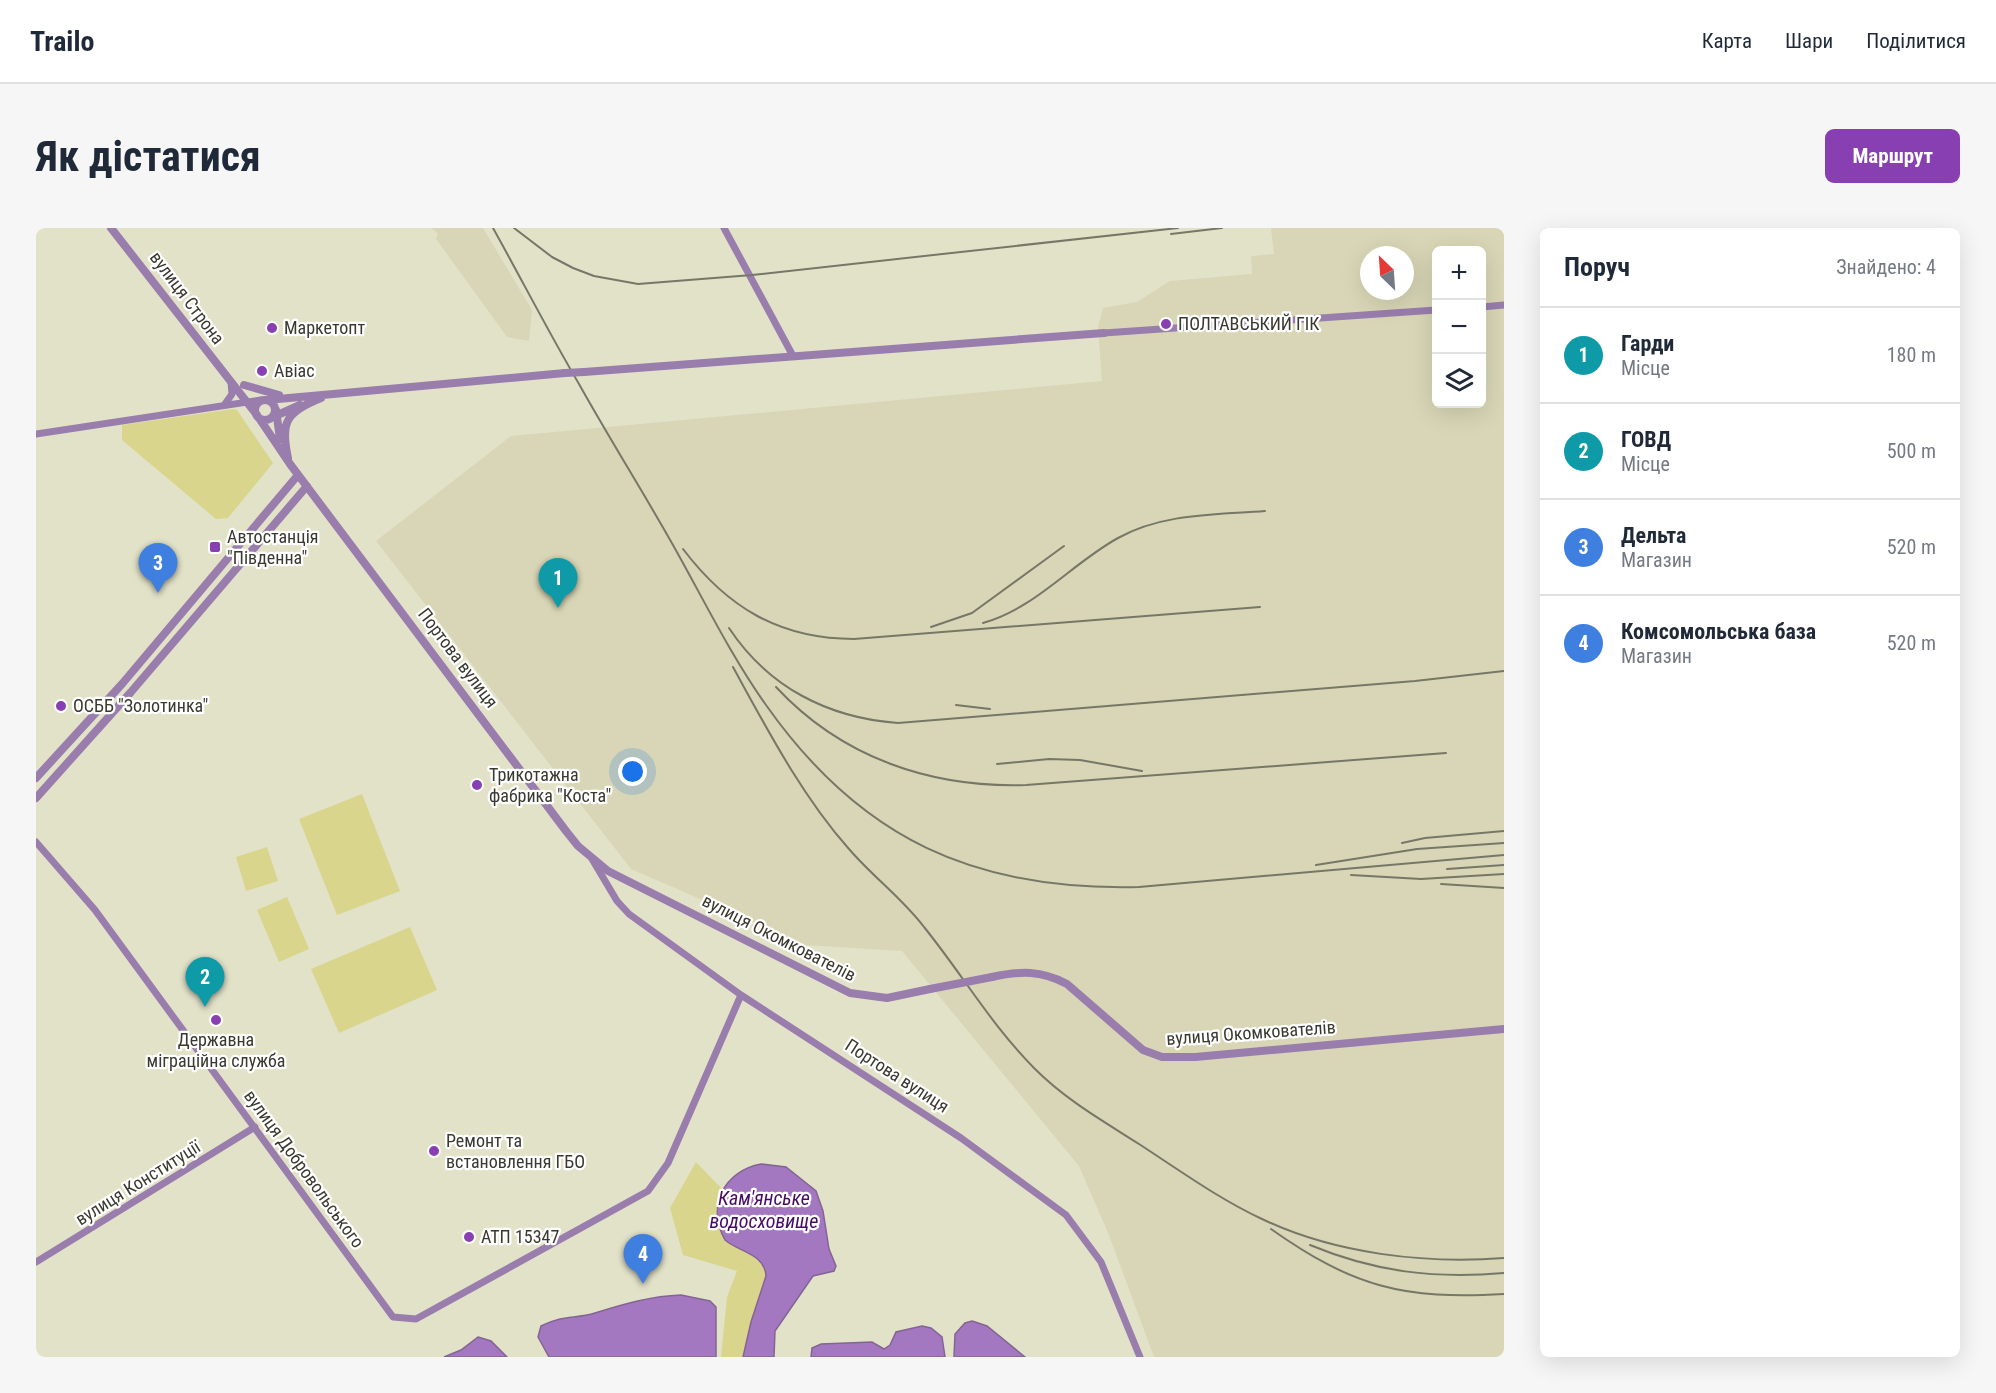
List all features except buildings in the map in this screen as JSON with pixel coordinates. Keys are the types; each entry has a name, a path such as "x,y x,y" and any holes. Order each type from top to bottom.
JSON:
{"street":[{"name":"вулиця Строна","path":"111,228 213,360"},
{"path":"724,228 793,356"},
{"path":"1486,307 1504,305"},
{"path":"36,434 246,402 565,373 1432,310"},
{"path":"213,360 257,415 290,464"},
{"path":"213,360 264,400 273,403 280,439 290,464"},
{"path":"223,405 231,399 231,382"},
{"path":"244,385 267,394 316,397"},
{"path":"231,404 241,404 265,420 316,397"},
{"path":"290,464 283,435 288,420 316,397"},
{"path":"257,415 255,409 264,400"},
{"name":"Портова вулиця","path":"290,464 566,831 592,860 617,901 628,914 741,995 961,1138 1066,1215 1101,1262 1140,1357"},
{"path":"36,778 122,684 298,475"},
{"path":"36,798 131,692 307,486"},
{"name":"вулиця Добровольського","path":"36,842 95,910 393,1317 416,1319 648,1191 668,1163 741,995"},
{"name":"Портова вулиця","path":"592,860 625,879"},
{"name":"вулиця Окомкователів","path":"625,879 850,993 886,998 992,977 1040,972 1067,984 1143,1050 1162,1057 1195,1057 1504,1029"},
{"name":"вулиця Конституції","path":"36,1263 255,1127"}],"shaded area":[{"path":"431,228 483,228 532,310 529,341 507,337 436,239 438,234"},
{"path":"1271,228 1504,228 1504,1357 1154,1357 1109,1235 1079,1166 902,951 806,945 631,869 376,541 511,436 1102,381 1098,327 1103,308 1137,302 1170,281 1252,274 1251,256 1274,254"},
{"path":"237,410 273,463 228,518 216,519 122,440 122,425"},
{"path":"362,794 400,891 337,915 299,819"},
{"path":"267,847 278,881 246,891 236,857"},
{"path":"287,897 309,949 279,962 257,910"},
{"path":"410,927 437,990 339,1033 311,969"},
{"path":"696,1162 722,1189 717,1210 718,1225 724,1236 755,1258 763,1266 766,1276 751,1322 743,1357 721,1357 727,1297 737,1271 683,1255 670,1208"}],"water":[{"name":"Кам'янське водосховище","path":"761,1164 786,1167 816,1191 823,1211 829,1249 836,1266 834,1271 813,1276 775,1331 774,1357 743,1357 751,1322 766,1276 765,1269 756,1258 725,1240 717,1215 718,1203 728,1182 748,1168"},
{"path":"681,1295 710,1301 716,1307 716,1357 549,1357 538,1337 541,1326 555,1320 588,1315 648,1299"},
{"path":"972,1321 987,1326 1025,1357 954,1357 955,1334 965,1323"},
{"path":"922,1326 931,1328 942,1337 945,1357 811,1357 812,1348 821,1344 872,1342 884,1349 890,1345 896,1332"},
{"path":"478,1337 491,1341 507,1357 444,1357 461,1350"}],"railway":[{"path":"493,228 727,644 766,705 803,752 841,791 883,823 927,848 974,867 1025,879 1080,886 1139,887 1504,855"},
{"path":"514,228 552,257 573,268 594,276 638,284 752,275 1178,228"},
{"path":"1171,234 1222,228"},
{"path":"983,623 1020,607 1101,549 1135,530 1190,517 1265,511"},
{"path":"931,627 972,613 1064,546"},
{"path":"683,549 718,588 757,616 779,626 827,638 854,639 1260,607"},
{"path":"729,628 762,667 781,683 802,696 848,714 898,723 1415,681 1504,671"},
{"path":"733,667 786,761 832,829 858,859 915,916 1005,1035 1035,1069 1059,1091 1215,1193 1246,1211 1290,1231 1350,1248 1412,1258 1504,1258"},
{"path":"776,687 802,712 830,733 859,750 890,764 923,774 991,785 1026,785 1446,753"},
{"path":"956,705 990,709"},
{"path":"997,764 1049,759 1080,760 1142,771"},
{"path":"1402,843 1425,838 1504,831"},
{"path":"1316,865 1417,849 1504,843"},
{"path":"1447,869 1504,865"},
{"path":"1351,875 1421,879 1504,874"},
{"path":"1441,884 1504,888"},
{"path":"1271,1229 1300,1249 1328,1264 1354,1277 1381,1286 1437,1295 1504,1294"},
{"path":"1310,1245 1358,1262 1405,1271 1453,1275 1504,1273"}],"place":[{"name":"ПОЛТАВСЬКИЙ ГІК","path":"1166,324"},
{"name":"Маркетопт","path":"272,328"},
{"name":"Авіас","path":"262,371"},
{"name":"Автостанція \"Південна\"","path":"215,547"},
{"name":"Дельта","path":"158,593"},
{"name":"Гарди","path":"558,608"},
{"name":"ОСББ \"Золотинка\"","path":"61,706"},
{"name":"Трикотажна фабрика \"Коста\"","path":"477,785"},
{"name":"ГОВД","path":"205,1007"},
{"name":"Державна міграційна служба","path":"216,1020"},
{"name":"Ремонт та встановлення ГБО","path":"434,1151"},
{"name":"АТП 15347","path":"469,1237"},
{"name":"Комсомольська база","path":"643,1284"}]}
